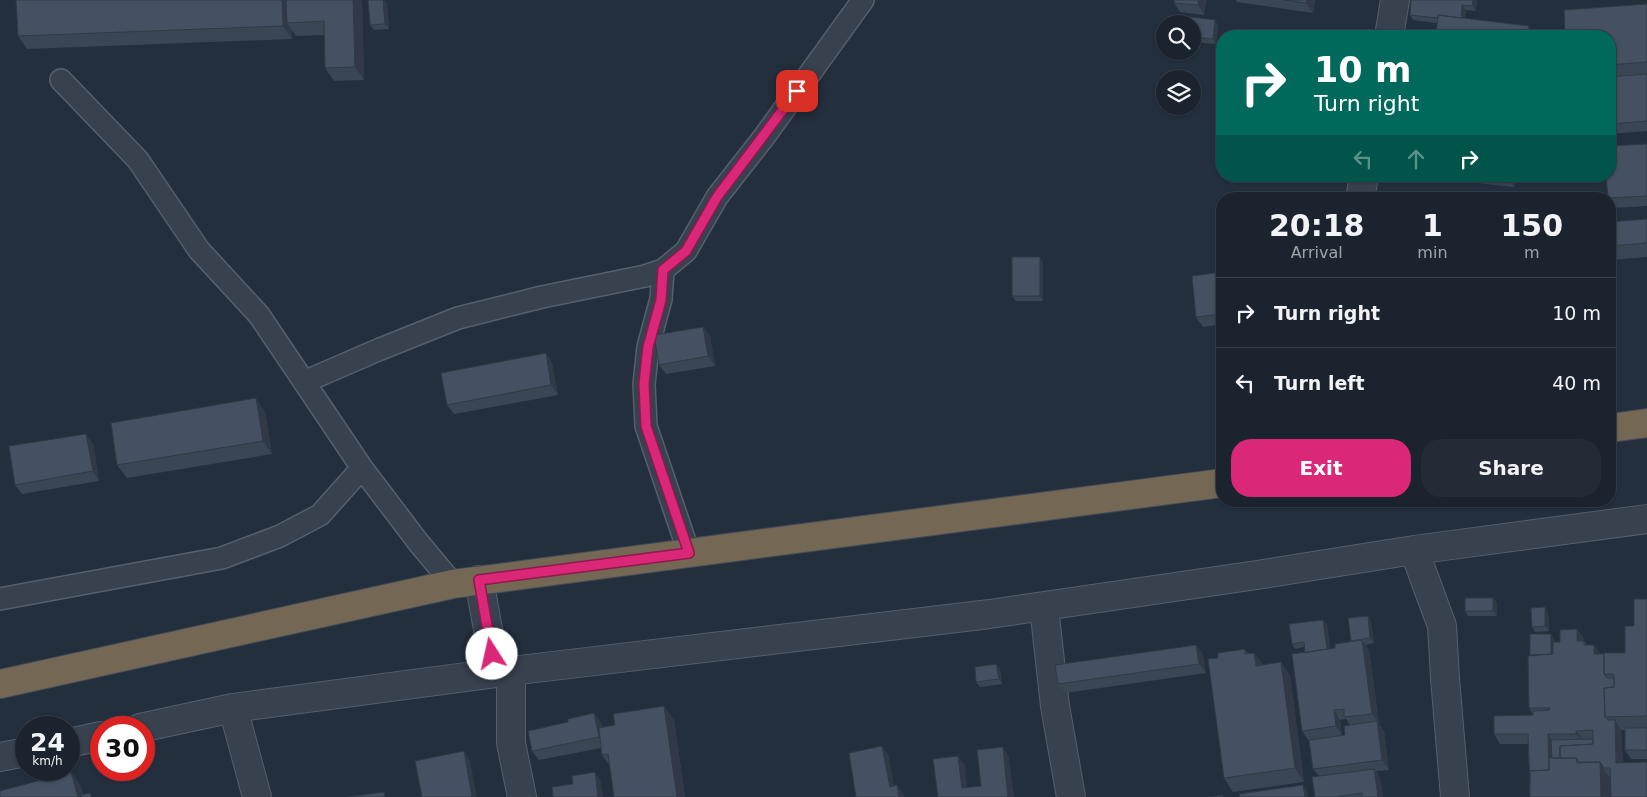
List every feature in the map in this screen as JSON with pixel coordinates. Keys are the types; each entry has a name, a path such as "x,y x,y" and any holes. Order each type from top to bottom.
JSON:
{"highway":[{"path":"1616,427 1647,423"},
{"path":"0,684 453,584 1216,484"}],"street":[{"path":"1390,30 1395,0"},
{"path":"155,725 233,708 503,672 1044,607 1414,550 1647,519"},
{"path":"1414,550 1442,626 1456,797"},
{"path":"479,580 503,672 511,743 522,797"},
{"path":"1044,607 1055,706 1071,797"},
{"path":"233,708 257,797"},
{"path":"0,757 15,754"}],"lane":[{"path":"304,382 458,318 542,297 645,276 663,270 686,251 717,197 764,137 863,0"},
{"path":"60,80 138,160 199,250 259,315 362,468 418,542 453,584"},
{"path":"663,270 661,300 648,347 644,384 646,426 689,553"},
{"path":"0,599 222,558 280,536 320,515 362,468"}],"building":[{"path":"16,0 282,0 283,26 18,36"},
{"path":"286,0 353,0 355,67 325,68 324,21 287,23"},
{"path":"368,0 383,0 385,24 370,25"},
{"path":"1174,0 1198,0 1198,5 1174,3"},
{"path":"1284,0 1307,0 1306,3"},
{"path":"1411,0 1473,0 1472,6 1462,5 1461,18 1438,15 1438,18 1410,15"},
{"path":"1647,4 1647,62 1616,65 1616,30 1565,30 1564,10"},
{"path":"1438,15 1529,26 1528,30 1437,30"},
{"path":"1201,18 1215,20 1213,39 1201,38"},
{"path":"1647,74 1647,121 1616,124 1616,77"},
{"path":"1647,144 1647,196 1616,198 1616,192 1607,192 1607,182 1616,182 1616,146"},
{"path":"1647,219 1647,243 1616,246 1616,222"},
{"path":"1012,257 1040,257 1040,296 1012,296"},
{"path":"1216,273 1216,315 1196,317 1192,276"},
{"path":"703,327 708,356 659,365 654,335"},
{"path":"546,353 551,385 447,405 441,373"},
{"path":"256,398 263,441 117,465 111,423"},
{"path":"86,434 93,471 15,485 9,446"},
{"path":"1465,598 1493,598 1493,611 1465,611"},
{"path":"1634,599 1647,599 1647,716 1605,717 1604,688 1614,687 1614,674 1604,674 1604,653 1625,653 1625,626 1634,626"},
{"path":"1545,607 1545,626 1532,627 1531,608"},
{"path":"1368,616 1370,638 1351,641 1348,618"},
{"path":"1323,620 1327,649 1305,653 1304,642 1292,644 1289,624"},
{"path":"1577,629 1577,641 1584,641 1584,645 1594,645 1594,654 1604,654 1604,674 1607,678 1614,678 1614,687 1604,688 1605,717 1608,720 1615,720 1616,763 1647,762 1647,797 1611,797 1610,768 1603,768 1600,762 1579,762 1576,758 1560,758 1560,746 1593,744 1593,730 1576,731 1576,734 1548,734 1549,770 1530,771 1530,783 1528,734 1494,734 1494,716 1533,715 1533,711 1550,710 1550,708 1529,708 1528,656 1553,654 1553,642 1560,642 1560,630"},
{"path":"1530,634 1551,634 1551,654 1530,655"},
{"path":"1362,640 1372,714 1344,717 1344,709 1334,710 1336,726 1302,731 1292,654 1335,648 1335,644"},
{"path":"1196,645 1199,664 1058,684 1055,665"},
{"path":"1245,649 1245,654 1254,653 1256,666 1281,662 1295,768 1224,778 1208,659 1218,658 1218,653"},
{"path":"996,664 999,679 976,682 975,667"},
{"path":"664,706 677,797 614,797 608,754 602,755 599,728 615,725 613,714"},
{"path":"594,713 599,737 532,751 528,731 568,722 568,719"},
{"path":"1377,721 1382,760 1313,769 1309,740 1345,735 1344,726"},
{"path":"1625,728 1647,728 1647,750 1625,750"},
{"path":"1593,739 1593,744 1560,746 1560,758 1552,758 1551,740"},
{"path":"882,746 890,787 897,785 899,797 856,797 849,753"},
{"path":"1003,747 1008,797 938,797 933,759 958,756 962,788 981,786 977,750"},
{"path":"464,751 472,797 422,797 415,761"},
{"path":"1549,758 1576,758 1577,763 1600,762 1601,797 1530,797 1530,771 1549,770"},
{"path":"1374,769 1378,797 1362,797 1362,793 1336,797 1315,797 1312,777"},
{"path":"595,772 598,797 553,797 552,787 573,784 572,776"},
{"path":"37,781 74,781 78,797 0,797 0,791"},
{"path":"1303,785 1305,797 1240,797 1239,794"},
{"path":"384,792 385,797 347,797"},
{"path":"90,793 91,797 81,797 81,795"}],"route":[{"path":"492,654 479,580 689,553 646,426 644,384 648,347 661,300 663,270 686,251 717,197 797,91"}]}
